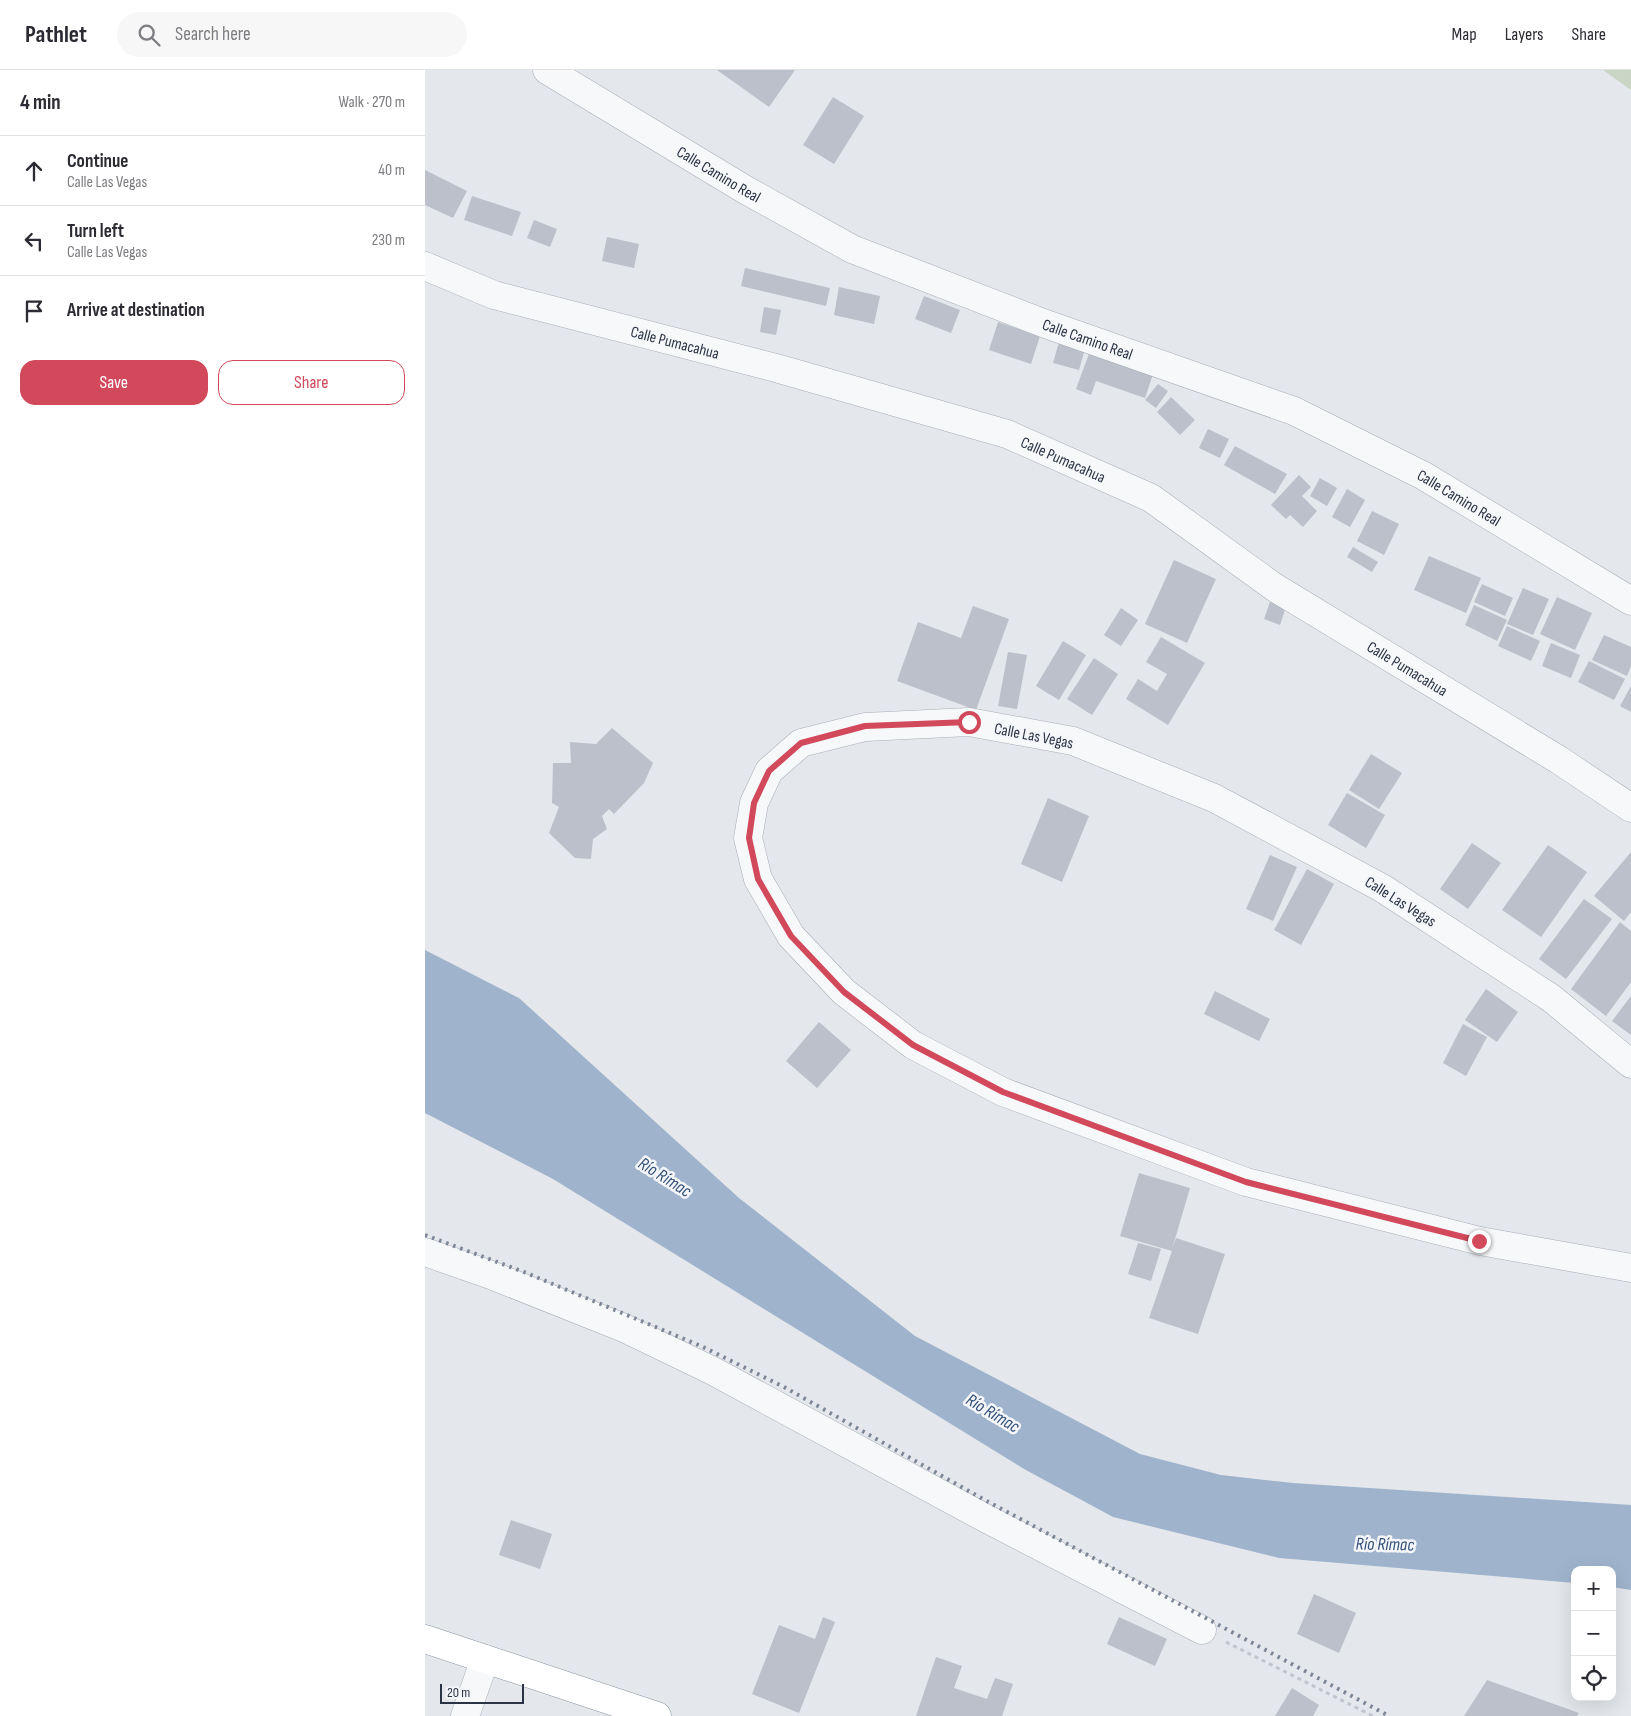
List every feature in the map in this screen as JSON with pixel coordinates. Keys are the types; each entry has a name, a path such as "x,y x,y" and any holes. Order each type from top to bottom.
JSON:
{"highway":[{"path":"425,1639 657,1716"}],"street":[{"name":"Calle Camino Real","path":"547,70 745,189 852,249 1043,324 1294,411 1424,476 1631,601"},
{"name":"Calle Pumacahua","path":"425,266 494,295 775,368 1007,434 1151,498 1274,587 1559,760 1631,808"},
{"name":"Calle Las Vegas","path":"1631,1064 1551,998 1382,888 1214,798 1073,742 969,722 865,726 801,743 769,771 754,803 749,838 758,879 791,936 844,992 913,1045 1003,1092 1246,1182 1479,1241 1631,1268"},
{"path":"425,1252 491,1275 624,1328 713,1371 987,1519 1201,1630"},
{"path":"465,1716 485,1659"}],"path":[{"path":"1201,1630 1373,1716"}],"green space":[{"path":"1603,70 1631,70 1631,90"}],"water":[{"name":"Río Rímac","path":"425,950 519,998 739,1198 915,1336 1140,1454 1221,1475 1293,1483 1631,1505 1631,1590 1616,1588 1616,1566 1571,1566 1571,1583 1279,1558 1113,1517 1024,1469 553,1179 425,1113"}],"building":[{"path":"717,70 795,70 769,107"},
{"path":"833,97 864,116 834,164 803,145"},
{"path":"425,170 467,191 453,218 425,205"},
{"path":"472,196 521,212 512,236 464,220"},
{"path":"534,220 557,229 550,247 527,238"},
{"path":"607,237 639,244 634,268 602,261"},
{"path":"745,268 830,288 826,306 741,286"},
{"path":"839,287 880,296 874,324 834,315"},
{"path":"924,296 960,310 951,333 915,319"},
{"path":"764,307 781,310 776,335 760,332"},
{"path":"998,322 1040,336 1031,364 989,350"},
{"path":"1059,342 1085,349 1079,370 1053,363"},
{"path":"1090,351 1153,374 1145,398 1096,381 1091,395 1076,389"},
{"path":"1158,384 1168,391 1156,408 1145,400"},
{"path":"1171,397 1195,420 1180,435 1157,412"},
{"path":"1208,429 1229,439 1220,458 1199,448"},
{"path":"1235,446 1287,474 1275,494 1224,465"},
{"path":"1299,475 1311,487 1302,496 1317,511 1303,527 1290,515 1286,519 1271,505"},
{"path":"1320,478 1337,488 1327,506 1310,496"},
{"path":"1347,489 1365,500 1350,527 1332,517"},
{"path":"1372,511 1399,524 1384,555 1357,541"},
{"path":"1353,547 1378,562 1372,572 1347,557"},
{"path":"1429,556 1481,578 1466,613 1414,590"},
{"path":"1174,560 1216,579 1187,643 1145,624"},
{"path":"1482,584 1513,598 1505,616 1474,602"},
{"path":"1523,588 1549,599 1533,635 1507,624"},
{"path":"1557,597 1592,613 1575,650 1540,634"},
{"path":"1270,602 1286,607 1280,625 1264,619"},
{"path":"1474,605 1507,620 1497,641 1465,625"},
{"path":"973,606 1009,619 976,710 897,681 918,622 961,638"},
{"path":"1121,608 1138,620 1121,646 1104,635"},
{"path":"1507,626 1540,641 1531,661 1498,646"},
{"path":"1604,635 1631,647 1631,666 1627,676 1592,660"},
{"path":"1161,637 1205,663 1168,725 1126,699 1138,679 1157,691 1167,674 1146,662"},
{"path":"1063,641 1086,655 1059,700 1036,686"},
{"path":"1551,643 1580,655 1571,678 1542,666"},
{"path":"1008,652 1027,655 1017,709 998,706"},
{"path":"1094,658 1118,674 1092,715 1067,699"},
{"path":"1589,661 1625,679 1614,700 1578,682"},
{"path":"1631,686 1631,712 1620,706"},
{"path":"612,728 653,763 644,783 614,814 609,809 602,816 607,829 593,839 591,859 575,858 549,833 559,807 552,803 553,763 571,763 570,742 596,744"},
{"path":"1371,754 1402,773 1379,809 1349,790"},
{"path":"1347,793 1385,815 1366,848 1328,825"},
{"path":"1048,798 1089,816 1062,882 1021,864"},
{"path":"1472,843 1501,863 1468,909 1440,889"},
{"path":"1548,845 1587,872 1541,937 1502,910"},
{"path":"1631,852 1631,912 1624,921 1594,896"},
{"path":"1270,855 1297,867 1273,921 1246,909"},
{"path":"1307,869 1334,884 1301,945 1274,930"},
{"path":"1584,899 1612,919 1566,979 1539,959"},
{"path":"1620,922 1631,931 1631,982 1606,1016 1571,989"},
{"path":"1486,989 1518,1012 1497,1042 1465,1020"},
{"path":"1215,991 1270,1019 1259,1041 1204,1014"},
{"path":"1631,996 1631,1035 1612,1021"},
{"path":"819,1022 851,1050 817,1088 786,1061"},
{"path":"1463,1024 1487,1037 1466,1076 1443,1063"},
{"path":"1139,1173 1190,1188 1172,1249 1176,1238 1225,1254 1198,1334 1149,1318 1172,1251 1120,1236"},
{"path":"1138,1243 1161,1249 1151,1281 1128,1274"},
{"path":"511,1520 552,1534 540,1569 499,1555"},
{"path":"1314,1594 1356,1613 1339,1653 1297,1634"},
{"path":"823,1617 835,1622 799,1713 752,1694 779,1625 815,1639"},
{"path":"1119,1617 1167,1639 1155,1666 1107,1644"},
{"path":"936,1657 962,1666 954,1688 987,1699 995,1678 1013,1684 1002,1716 916,1716"},
{"path":"1487,1680 1579,1713 1577,1716 1464,1716"},
{"path":"1292,1688 1319,1705 1313,1716 1275,1716"}],"railway":[{"path":"425,1235 524,1272 701,1346 784,1387 983,1499 1389,1716"}],"route":[{"path":"969,722 865,726 801,743 769,771 754,803 749,838 758,879 791,936 844,992 913,1045 1003,1092 1246,1182 1479,1241"}]}
